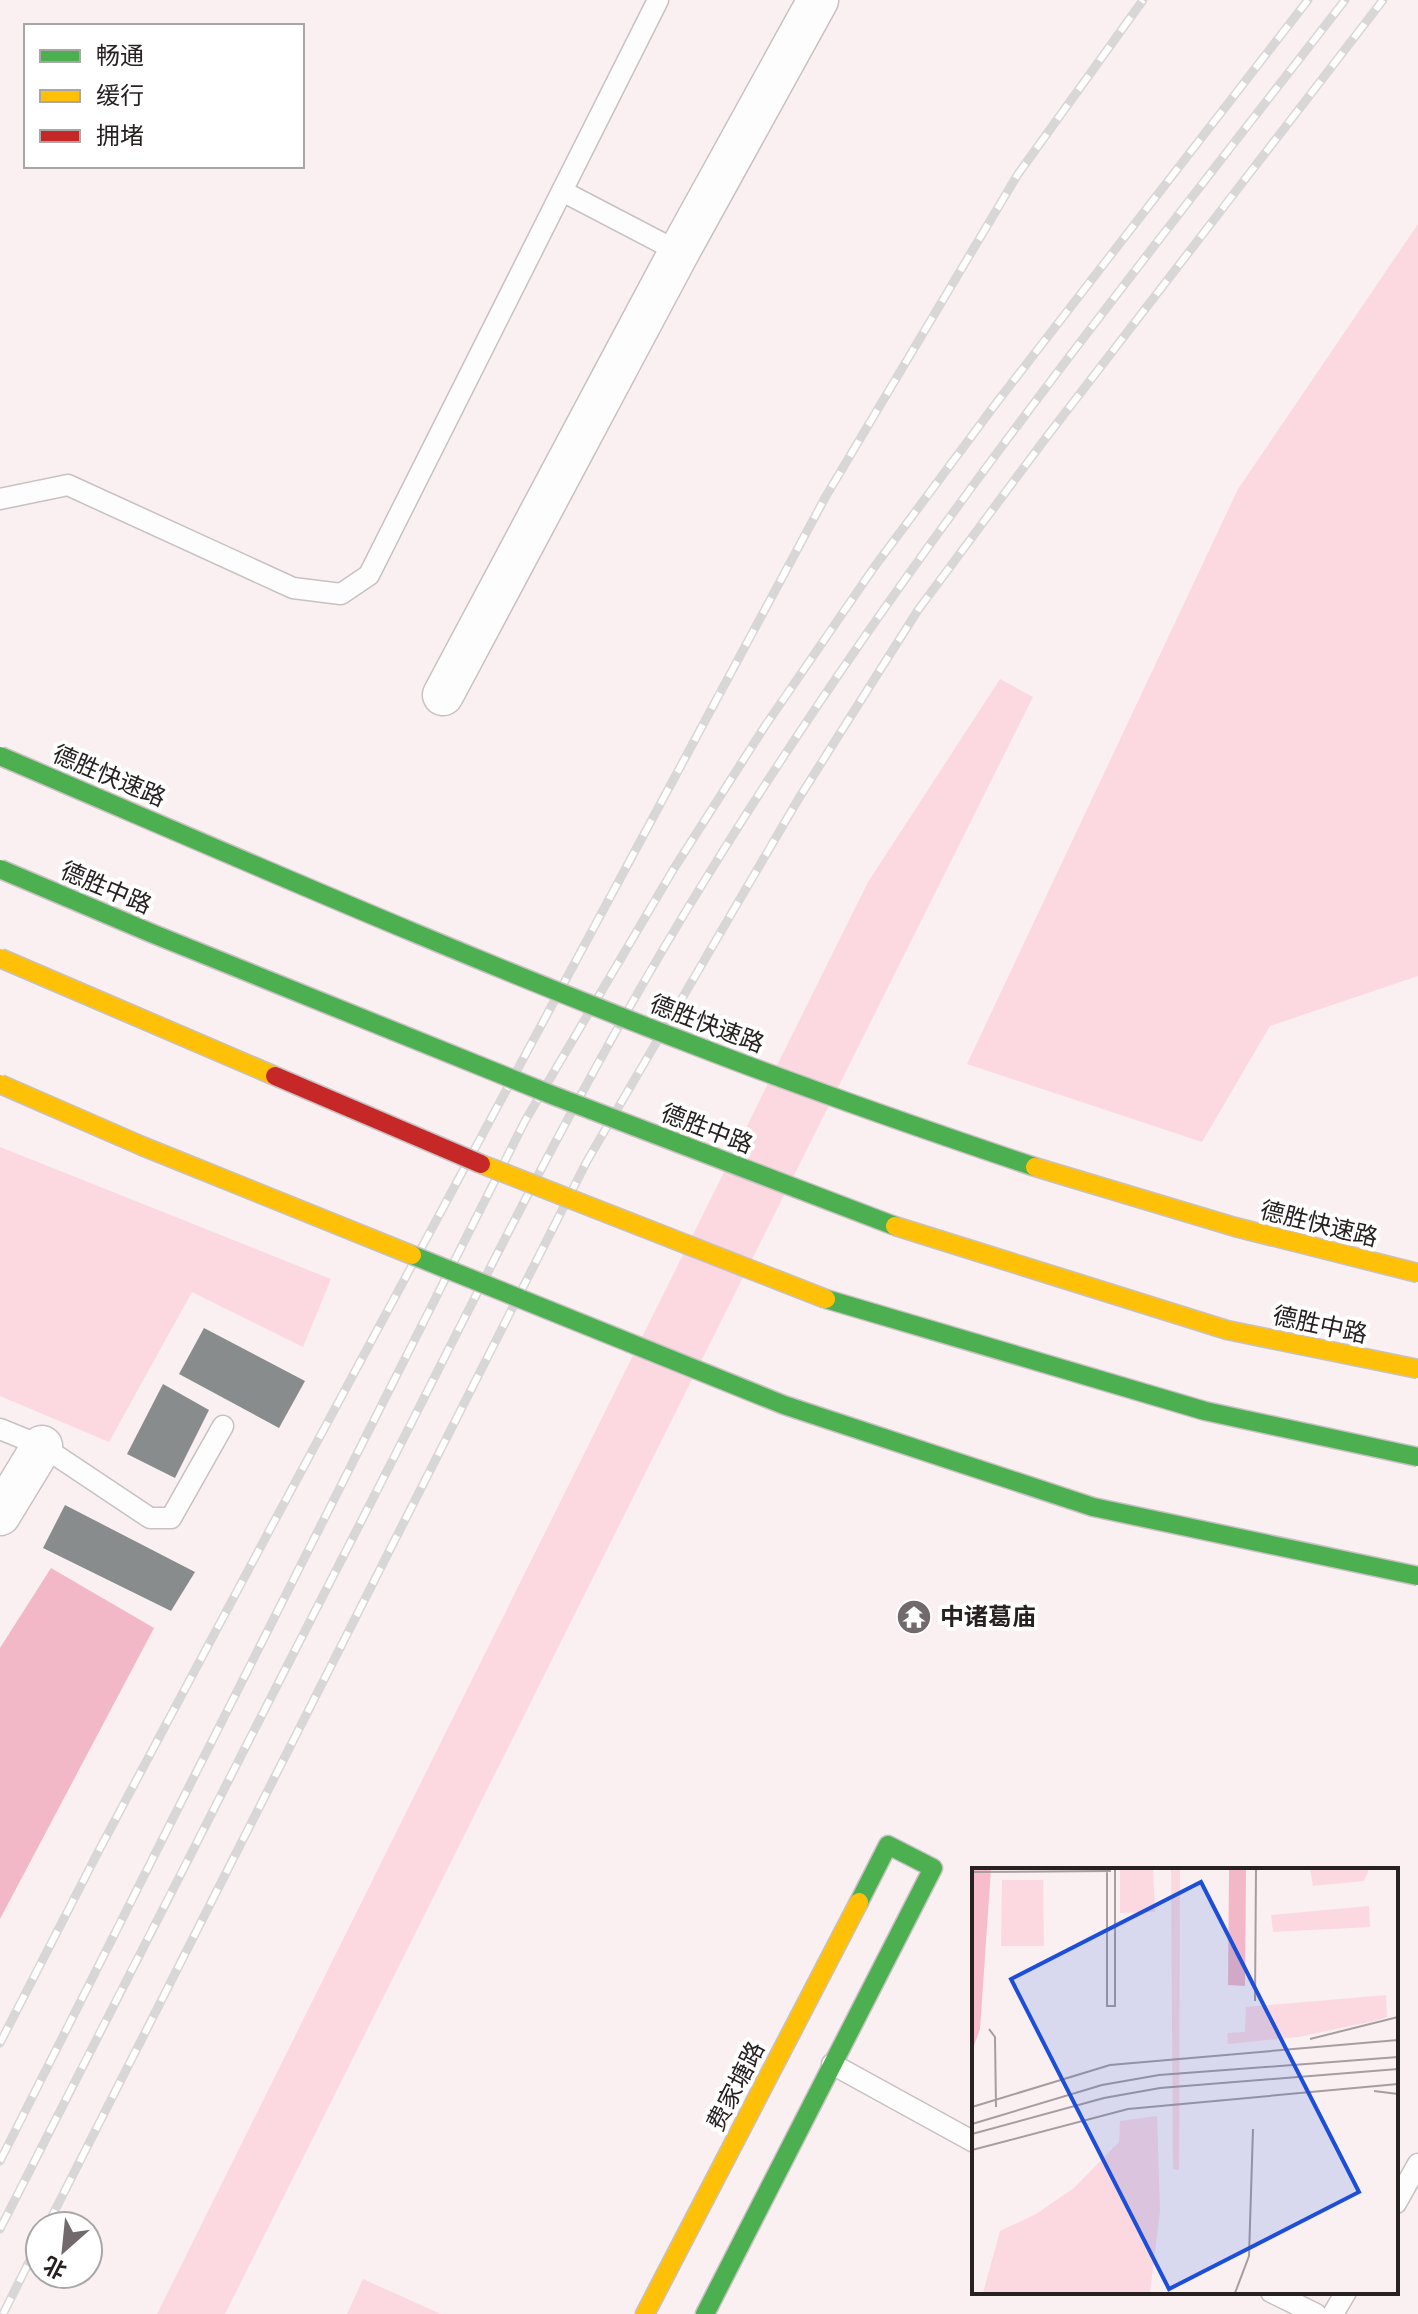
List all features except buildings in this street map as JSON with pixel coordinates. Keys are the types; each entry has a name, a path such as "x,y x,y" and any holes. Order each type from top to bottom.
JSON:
{"main road":[{"name":"德胜快速路","path":"0,756 655,1030 900,1123 1121,1196 1332,1254 1418,1273"},
{"name":"德胜中路","path":"0,869 552,1095 867,1217 1227,1330 1418,1369"},
{"path":"0,958 472,1160 832,1301 1205,1411 1418,1457"},
{"path":"0,1084 156,1152 784,1405 1093,1507 1418,1576"},
{"name":"费家塘路","path":"645,2314 888,1845 933,1868 832,2064"},
{"path":"705,2314 832,2064"}],"street":[{"path":"443,695 679,252 818,0"},
{"path":"0,1515 42,1446"}],"lane":[{"path":"0,499 68,485 293,588 341,594 369,575 658,0"},
{"path":"562,191 679,252"},
{"path":"0,1429 42,1446 150,1518 171,1518 223,1426"},
{"path":"832,2064 972,2141"},
{"path":"1398,2199 1418,2164"},
{"path":"1275,2294 1316,2314"},
{"path":"1333,2314 1345,2294"}],"shaded area":[{"path":"1418,224 1418,976 1270,1026 1202,1142 967,1064 1238,489"},
{"path":"1000,679 1033,697 225,2314 157,2314 868,882"},
{"path":"0,1147 331,1279 303,1347 192,1292 109,1442 0,1396"},
{"path":"51,1568 154,1628 0,1919 0,1648"},
{"path":"363,2279 441,2314 347,2314"}],"railway":[{"path":"0,2043 268,1533 826,496 1018,174 1143,0"},
{"path":"0,2161 525,1121 673,870 765,726 875,566 994,406 1308,0"},
{"path":"0,2229 579,1097 705,880 778,765 932,541 1095,323 1345,0"},
{"path":"55,2210 587,1161 799,798 918,610 1045,439 1383,0"},
{"path":"3,2314 24,2272"}],"traffic: fast":[{"path":"0,756 348,905 611,1013 824,1094 1035,1167"},
{"path":"0,869 552,1095 895,1226"},
{"path":"412,1255 784,1405 1093,1507 1418,1576"},
{"path":"826,1299 1205,1411 1418,1457"},
{"path":"705,2314 933,1868 888,1845 859,1902"}],"traffic: slow":[{"path":"0,958 275,1076"},
{"path":"0,1084 142,1146 412,1255"},
{"path":"481,1164 826,1299"},
{"path":"1035,1167 1235,1227 1418,1273"},
{"path":"895,1226 1227,1330 1418,1369"},
{"path":"645,2314 859,1902"}],"traffic: jam":[{"path":"275,1076 481,1164"}],"place":[{"name":"中诸葛庙","path":"914,1617"}]}
